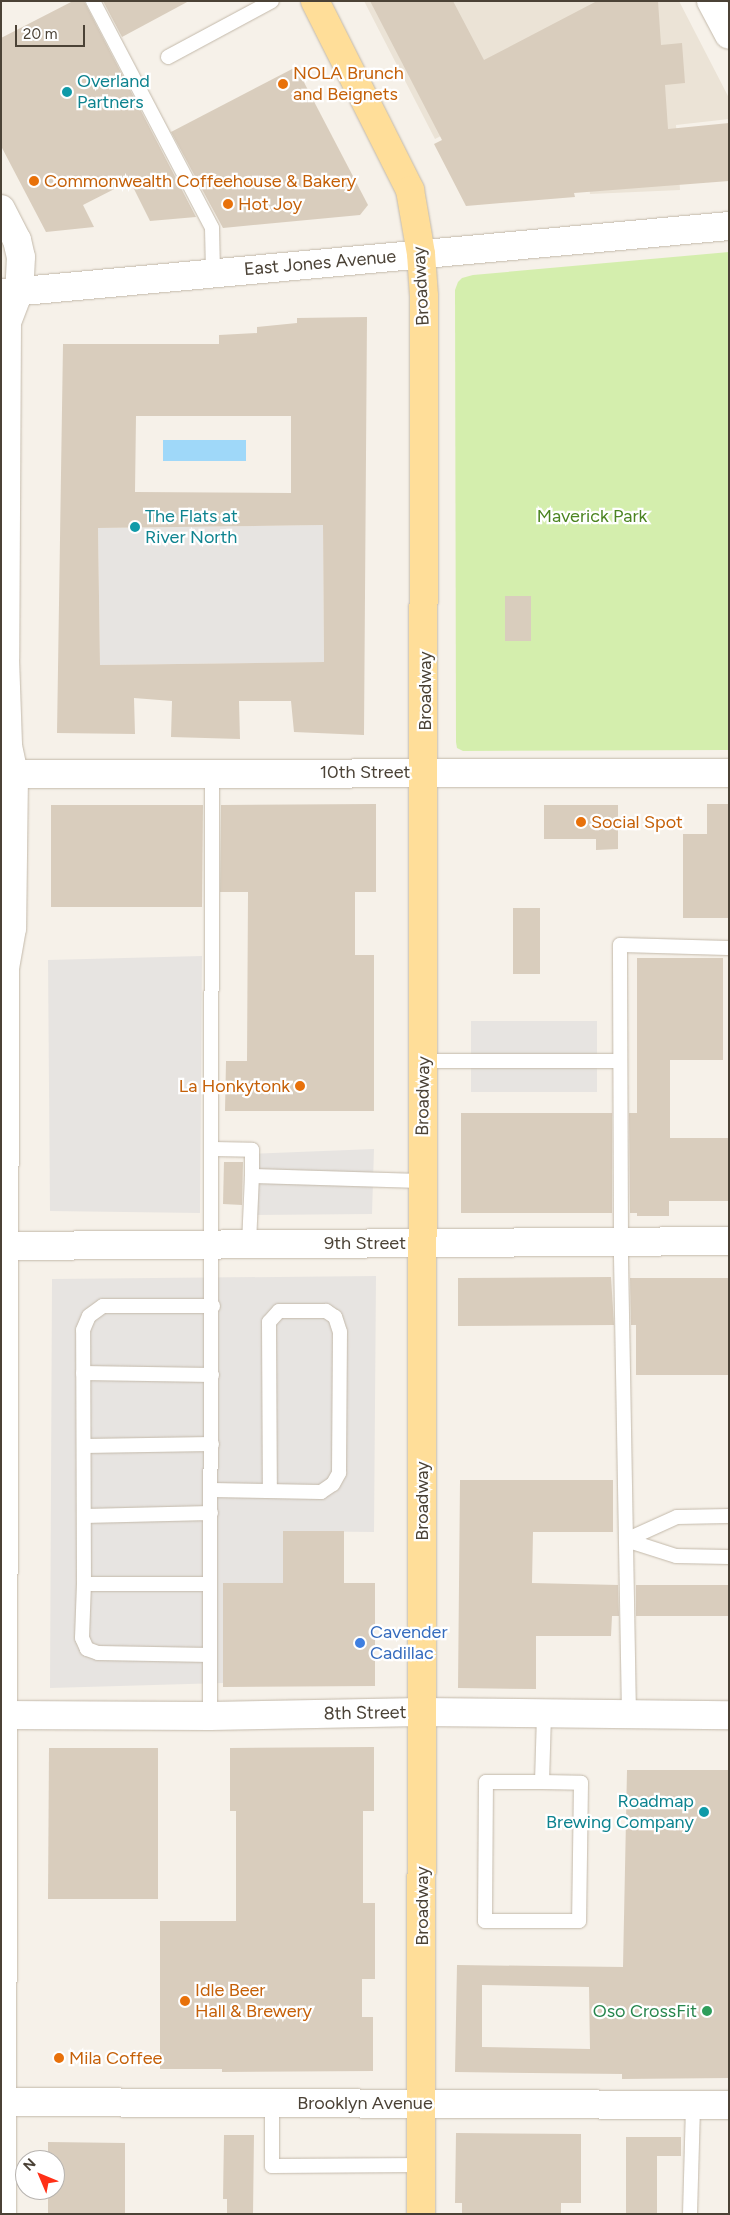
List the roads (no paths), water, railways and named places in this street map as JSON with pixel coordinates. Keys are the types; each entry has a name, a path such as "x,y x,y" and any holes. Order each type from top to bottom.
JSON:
{"main road":[{"name":"Broadway","path":"315,1 410,190 421,254 424,296 425,772 422,1181 421,2214"}],"street":[{"path":"711,1 729,35"},
{"path":"1,209 17,240 21,257 10,292 7,323 5,658 12,928 4,968 2,2214"},
{"name":"East Jones Avenue","path":"10,292 729,226"},
{"name":"10th Street","path":"7,774 729,773"},
{"name":"9th Street","path":"3,1246 729,1241"},
{"name":"8th Street","path":"3,1715 38,1717 210,1716 421,1712 729,1715"},
{"name":"Brooklyn Avenue","path":"2,2102 729,2105"}],"lane":[{"path":"93,1 212,228 213,273"},
{"path":"168,57 272,1"},
{"path":"210,1716 213,1149 212,773"},
{"path":"630,1715 620,1242 620,945 729,948"},
{"path":"423,1061 620,1061"},
{"path":"213,1149 252,1150 249,1244"},
{"path":"252,1176 422,1181"},
{"path":"210,1655 98,1653 87,1649 82,1638 84,1584 83,1330 89,1316 104,1306 212,1306"},
{"path":"212,1490 322,1492 333,1484 339,1473 340,1332 336,1317 326,1311 279,1310 269,1322 270,1491"},
{"path":"83,1373 212,1375"},
{"path":"84,1446 212,1444"},
{"path":"84,1516 212,1513"},
{"path":"626,1540 677,1517 729,1516"},
{"path":"626,1540 676,1556 729,1557"},
{"path":"84,1584 210,1584"},
{"path":"542,1782 544,1714"},
{"path":"486,1782 542,1782 581,1783 579,1921 485,1921 486,1782"},
{"path":"272,2103 272,2166 422,2165"},
{"path":"690,2214 693,2105"}],"water":[{"path":"163,440 246,440 246,461 163,461"}],"place":[{"name":"NOLA Brunch and Beignets","path":"283,84"},
{"name":"Overland Partners","path":"67,92"},
{"name":"Commonwealth Coffeehouse & Bakery","path":"34,181"},
{"name":"Hot Joy","path":"228,204"},
{"name":"The Flats at River North","path":"135,527"},
{"name":"Social Spot","path":"581,822"},
{"name":"La Honkytonk","path":"300,1086"},
{"name":"Cavender Cadillac","path":"360,1643"},
{"name":"Roadmap Brewing Company","path":"704,1812"},
{"name":"Idle Beer Hall & Brewery","path":"185,2001"},
{"name":"Oso CrossFit","path":"707,2011"},
{"name":"Mila Coffee","path":"59,2058"}],"park label":[{"name":"Maverick Park","path":"592,516"}]}
